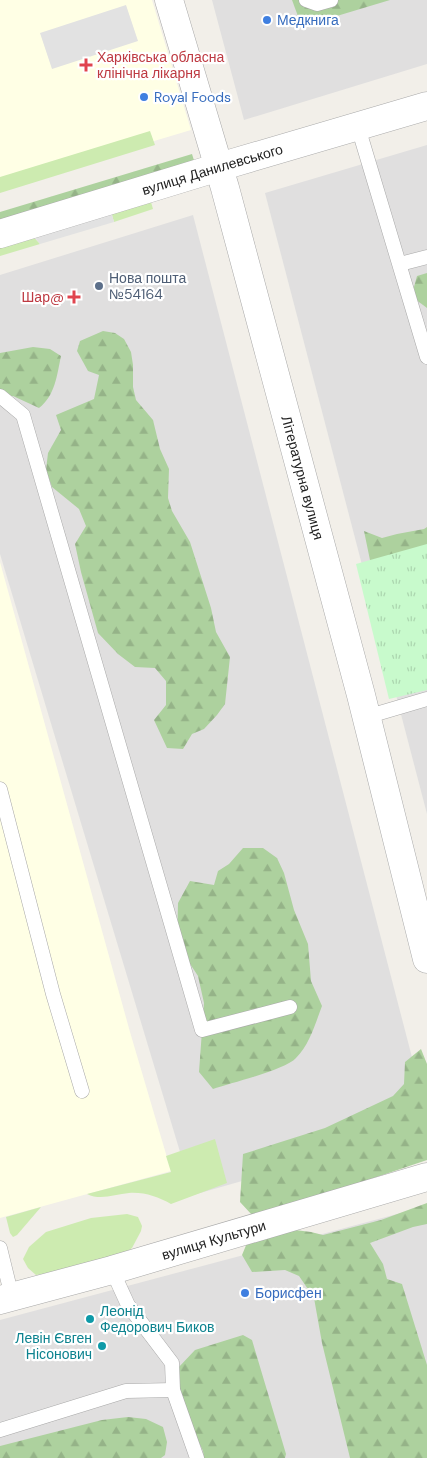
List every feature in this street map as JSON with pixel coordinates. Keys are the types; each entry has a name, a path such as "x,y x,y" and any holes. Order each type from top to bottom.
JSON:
{"street":[{"name":"Літературна вулиця","path":"168,0 219,167 366,717 427,959"},
{"name":"вулиця Данилевського","path":"0,234 427,106"},
{"name":"вулиця Культури","path":"6,1299 112,1270 427,1177"}],"lane":[{"path":"306,0 317,4 331,0"},
{"path":"358,127 427,357"},
{"path":"400,264 427,257"},
{"path":"0,396 23,415 202,1030 290,1007"},
{"path":"366,717 427,699"},
{"path":"0,789 53,994 82,1091"},
{"path":"0,1248 6,1299"},
{"path":"112,1270 128,1305 172,1363 173,1390 197,1458"},
{"path":"0,1430 126,1390 173,1390"}],"shaded area":[{"name":"Харківська обласна клінічна лікарня","path":"0,0 152,0 191,130 0,187"},
{"path":"212,0 427,0 427,64 244,120"},
{"path":"126,5 138,41 52,69 40,33"},
{"path":"427,145 427,814 265,193"},
{"path":"110,208 114,222 40,244 25,226"},
{"path":"193,215 427,1115 427,1128 193,1195 0,554 0,275"},
{"path":"0,562 130,1032 171,1171 0,1218"},
{"path":"427,1206 427,1458 0,1458 0,1320"}],"green space":[{"path":"292,0 390,0 307,25 299,19"},
{"path":"150,131 155,145 0,193 0,177"},
{"path":"192,154 196,167 0,226 0,212"},
{"path":"149,195 153,209 114,222 110,208"},
{"path":"29,232 40,244 0,256 0,240"},
{"path":"427,273 427,308 415,299 414,287 417,276"},
{"path":"103,331 115,333 124,339 131,352 133,387 136,400 153,420 160,449 169,469 168,498 172,511 190,542 211,608 216,632 230,657 225,704 204,729 192,734 183,749 167,748 154,720 166,705 166,681 155,668 135,667 118,654 98,633 75,544 86,526 79,509 52,487 46,470 48,453 61,430 56,415 94,399 99,375 88,371 77,351 80,341"},
{"path":"33,347 50,349 61,356 52,391 39,408 13,396 0,397 0,353"},
{"path":"427,527 427,565 371,565 364,531 382,538"},
{"path":"427,544 427,690 389,699 356,564"},
{"path":"243,848 263,848 277,858 284,873 294,910 308,944 311,981 322,1006 309,1040 290,1063 270,1072 213,1089 199,1072 204,1003 198,976 177,944 178,903 190,881 214,885 218,871 229,864"},
{"path":"421,1049 427,1064 427,1160 282,1209 252,1215 240,1202 243,1154 325,1128 393,1096 404,1084 405,1062"},
{"path":"215,1139 227,1183 171,1204 156,1197 140,1193 103,1197 87,1194 171,1172 166,1156"},
{"path":"427,1203 427,1224 413,1227 370,1243 383,1264 387,1279 402,1284 427,1365 427,1458 350,1458 322,1343 314,1298 299,1276 285,1270 252,1272 242,1255 247,1243 287,1229 323,1235 381,1220"},
{"path":"41,1207 17,1235 13,1237 10,1233 6,1217"},
{"path":"127,1214 138,1217 142,1226 141,1231 132,1248 118,1258 36,1275 28,1268 23,1259 29,1247 46,1232 91,1218"},
{"path":"243,1335 252,1340 286,1454 285,1458 204,1458 203,1451 180,1402 178,1368 195,1350"},
{"path":"128,1417 146,1419 163,1427 167,1442 165,1455 161,1458 0,1458 0,1446 102,1420"}],"place":[{"name":"Медкнига","path":"267,20"},
{"name":"Харківська обласна клінічна лікарня","path":"86,65"},
{"name":"Royal Foods","path":"144,97"},
{"name":"Нова пошта №54164","path":"99,286"},
{"name":"Шар@","path":"74,297"},
{"name":"Борисфен","path":"245,1293"},
{"name":"Леонід Федорович Биков","path":"90,1319"},
{"name":"Левін Євген Нісонович","path":"102,1346"}]}
